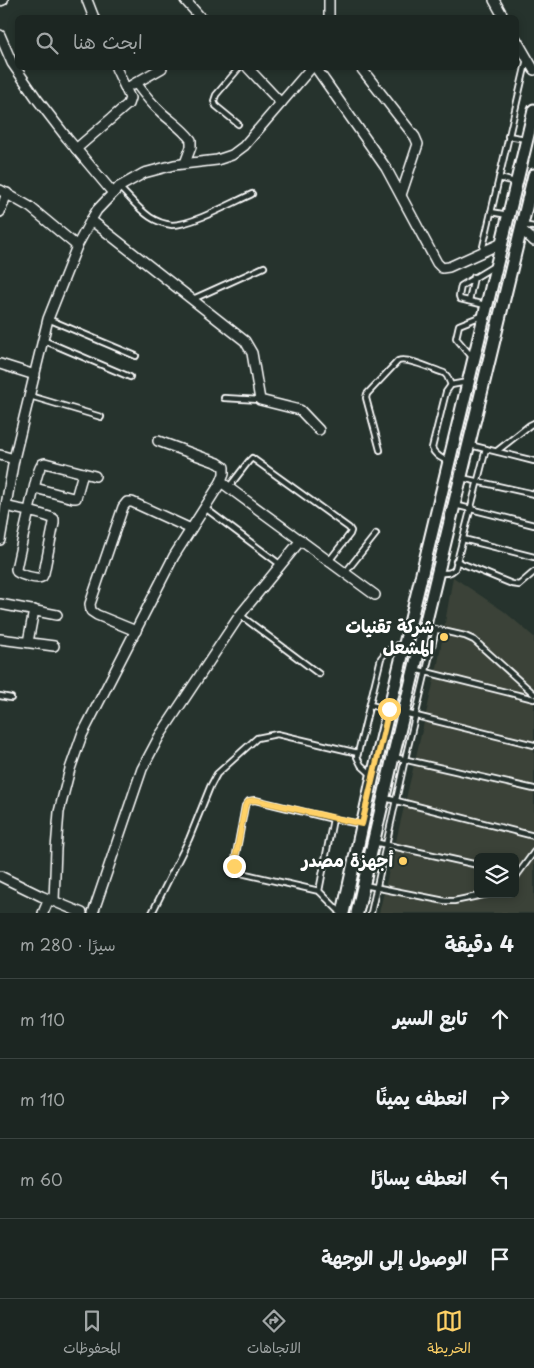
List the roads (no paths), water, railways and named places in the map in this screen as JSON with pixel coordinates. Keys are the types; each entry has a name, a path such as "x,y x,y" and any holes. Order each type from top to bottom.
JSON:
{"street":[{"path":"86,0 93,15"},
{"path":"185,0 198,15"},
{"path":"329,0 329,15"},
{"path":"494,0 502,15"},
{"path":"0,35 15,68"},
{"path":"519,44 534,70"},
{"path":"17,70 36,99 76,149 116,190"},
{"path":"76,149 128,104 130,98 117,70"},
{"path":"126,89 159,70"},
{"path":"250,70 281,103"},
{"path":"0,538 14,459 48,319 77,246 90,220 116,190 144,173 174,165 217,160 232,155 244,146 309,70"},
{"path":"317,70 386,168 437,263 442,268 449,267 502,243"},
{"path":"363,70 415,137 418,144 401,195"},
{"path":"136,83 149,100 187,134 191,140 191,147 185,164"},
{"path":"342,913 448,462 534,110"},
{"path":"357,913 393,757 409,714 420,670 424,627 521,227 532,190 534,175"},
{"path":"0,212 3,191 30,207 77,246"},
{"path":"90,220 245,341 252,353 260,400 300,410 319,430"},
{"path":"521,227 534,242"},
{"path":"0,364 34,375"},
{"path":"44,913 52,900 59,812 70,769 82,735 174,556 205,508 225,484 224,468 218,463 158,441"},
{"path":"0,455 14,459"},
{"path":"6,506 29,512 50,517 54,519 44,573 39,578 20,574 16,569 29,512 35,488 39,468 45,463 94,476"},
{"path":"35,488 76,498 83,473"},
{"path":"225,484 375,595"},
{"path":"136,631 97,615 91,611 90,604 123,507 127,502 132,502 191,529"},
{"path":"93,913 142,769 159,737 240,615 301,540"},
{"path":"0,604 57,615"},
{"path":"28,642 34,610"},
{"path":"0,639 54,646"},
{"path":"0,876 82,913"}],"lane":[{"path":"481,252 527,57"},
{"path":"237,70 214,101 216,106 238,124"},
{"path":"508,136 527,140"},
{"path":"499,178 517,182"},
{"path":"116,190 151,218 171,225 194,220 252,194"},
{"path":"491,212 509,215"},
{"path":"521,227 534,227"},
{"path":"486,310 469,301 460,299 461,286 497,264"},
{"path":"192,299 264,267"},
{"path":"469,301 474,277"},
{"path":"474,359 456,338 459,325 486,310"},
{"path":"48,319 136,356"},
{"path":"43,340 130,377"},
{"path":"380,450 366,398 398,361 401,359 408,360 444,374 451,385"},
{"path":"448,462 437,456 432,448 446,392 451,385 468,382"},
{"path":"30,396 101,416"},
{"path":"224,398 260,400"},
{"path":"497,451 534,423"},
{"path":"468,444 534,461"},
{"path":"437,573 448,574 455,569 486,449"},
{"path":"225,484 252,458 349,528 350,534 329,561"},
{"path":"460,477 534,494"},
{"path":"453,505 534,525"},
{"path":"205,508 281,565"},
{"path":"345,573 376,534"},
{"path":"462,539 534,556"},
{"path":"456,561 518,585 534,572"},
{"path":"240,615 319,674"},
{"path":"424,627 465,636 474,640 534,694"},
{"path":"436,630 420,670 534,699"},
{"path":"373,776 358,761 358,753 383,654 405,642"},
{"path":"0,696 11,698"},
{"path":"370,705 389,709"},
{"path":"370,913 405,759 409,714 534,745"},
{"path":"152,913 189,839 217,774 257,738 277,734 358,753"},
{"path":"393,757 534,789"},
{"path":"383,798 534,836"},
{"path":"342,913 319,891 241,873 236,870 234,866 245,806 249,801 255,800 362,824"},
{"path":"319,891 333,819"},
{"path":"374,842 474,864"},
{"path":"519,871 534,852"},
{"path":"364,885 445,901 474,897"}],"place":[{"name":"شركة تقنيات المشعل","path":"444,637"},
{"name":"أجهزة مصدر","path":"403,861"}]}
